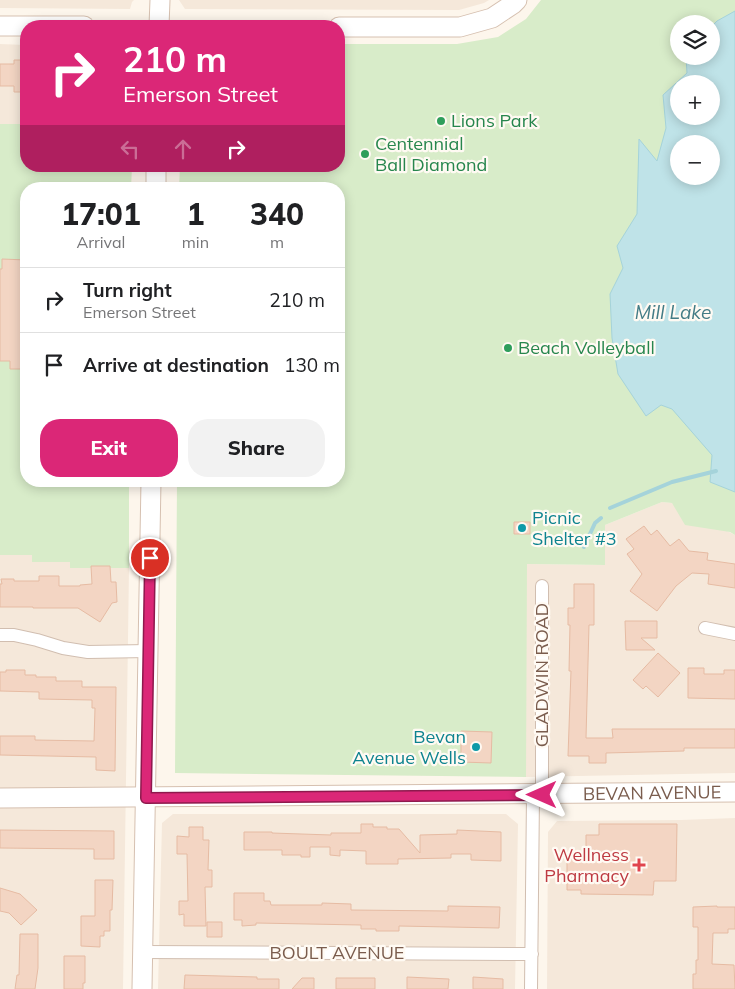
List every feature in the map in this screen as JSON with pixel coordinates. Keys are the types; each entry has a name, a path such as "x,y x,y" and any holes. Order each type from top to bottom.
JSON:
{"main road":[{"path":"159,20 160,0"},
{"path":"345,27 460,27 492,18 517,0"},
{"path":"0,26 20,26"},
{"path":"142,989 151,487"},
{"name":"BEVAN AVENUE","path":"0,798 735,792"}],"street":[{"name":"GLADWIN ROAD","path":"531,989 538,795 542,586"},
{"path":"705,628 735,634"},
{"path":"0,635 21,636 63,648 88,652 148,651"},
{"name":"BOULT AVENUE","path":"143,952 532,954"}],"shaded area":[{"path":"0,0 134,0 130,9 0,8"},
{"path":"179,0 489,0 459,10 185,9"},
{"path":"0,44 20,45 20,124 0,124"},
{"path":"662,502 672,503 735,535 735,773 526,777 526,564 605,565 605,525"},
{"path":"0,555 32,555 32,562 70,562 70,568 129,568 123,989 0,989"},
{"path":"173,814 506,814 518,824 515,989 158,989 162,823"},
{"path":"735,818 735,989 547,989 548,832 557,821"}],"green space":[{"path":"541,0 735,0 735,535 730,532 685,525 672,503 662,502 605,525 605,565 527,564 526,777 175,773 177,487 345,487 345,182 179,182 180,172 345,172 345,44 457,44 498,37 526,19"},
{"path":"0,124 20,124 20,172 132,172 131,182 20,182 20,487 129,487 129,568 70,568 70,562 32,562 32,555 0,555"}],"water":[{"name":"Mill Lake","path":"735,11 735,492 710,482 712,455 672,409 661,405 646,416 618,374 612,338 610,294 623,268 617,246 637,214 639,139 657,161 666,128 663,95 670,89 670,125 720,125 720,75 685,75 687,73 687,65 720,65 720,19"}],"building":[{"path":"14,60 20,60 20,92 14,92 14,86 0,86 0,64 14,64"},
{"path":"2,259 20,260 20,369 10,369 10,361 0,361 0,269 2,269"},
{"name":"Picnic Shelter #3","path":"514,522 530,522 530,534 514,534"},
{"path":"644,526 651,535 657,530 670,546 679,539 689,551 708,553 707,560 735,564 735,588 708,584 709,574 692,573 676,586 657,611 630,591 642,574 627,554 634,549 626,539"},
{"path":"91,566 110,566 111,582 116,582 117,602 112,603 100,622 78,608 0,607 1,579 39,581 39,576 59,576 59,586 80,586 92,584"},
{"path":"574,584 594,584 594,625 589,625 586,738 613,738 612,729 735,729 735,748 684,748 684,751 606,753 606,763 589,763 589,756 568,756 571,671 569,671 570,625 568,625 568,608 574,608"},
{"path":"625,621 657,621 657,638 641,638 655,650 626,650"},
{"path":"658,653 680,673 658,697 646,686 643,689 633,680"},
{"path":"688,668 704,668 704,674 724,674 724,670 735,670 735,699 688,698"},
{"path":"6,670 25,670 25,675 56,677 56,681 82,681 82,687 116,687 115,771 96,770 96,757 0,755 0,736 35,736 35,740 94,741 95,708 92,708 92,700 39,699 39,692 0,691 0,672 6,672"},
{"name":"Bevan Avenue Wells","path":"461,731 492,732 491,763 461,762"},
{"path":"361,824 373,824 373,827 387,827 387,829 399,829 420,853 420,835 457,834 457,830 501,832 501,861 471,860 471,854 451,854 451,858 398,859 398,864 366,864 366,851 340,850 340,856 330,855 330,847 310,847 310,857 301,857 301,855 282,855 282,850 244,850 244,832 331,835 331,833 361,833"},
{"path":"599,824 677,824 676,881 654,881 653,895 581,894 581,890 567,890 567,859 575,859 575,852 586,852 586,835 599,835"},
{"path":"189,827 203,827 203,840 209,840 208,870 212,870 212,887 205,887 206,926 184,926 184,914 179,915 179,901 188,901 187,854 177,854 177,836 189,837"},
{"path":"0,830 114,831 114,859 94,859 94,849 0,848"},
{"path":"95,880 113,880 110,931 104,931 104,936 100,936 100,947 81,946 81,916 95,916"},
{"path":"0,888 20,894 37,910 21,925 9,913 0,911"},
{"path":"234,893 264,893 264,901 270,901 271,905 351,904 351,910 448,911 448,906 500,907 499,928 399,926 399,931 376,931 376,929 361,929 361,925 256,923 256,925 242,926 242,920 234,920"},
{"path":"693,907 735,907 735,929 728,929 728,933 713,933 712,964 734,965 735,989 693,989 693,974 696,974 696,960 698,960 698,927 693,927"},
{"path":"207,922 222,922 222,937 207,937"},
{"path":"20,934 38,934 38,968 35,989 15,989 17,975 19,975"},
{"path":"64,956 85,956 85,983 83,983 83,989 64,989"},
{"path":"185,975 279,979 279,989 184,989"},
{"path":"407,977 449,979 448,989 407,989"},
{"path":"473,977 503,979 503,989 473,989"},
{"path":"302,978 314,978 314,989 292,989"},
{"path":"336,978 375,978 375,989 336,989"}],"waterway":[{"path":"610,508 672,482 716,471"},
{"path":"584,547 595,523 601,518"}],"place":[{"name":"Lions Park","path":"441,121"},
{"name":"Centennial Ball Diamond","path":"365,154"},
{"name":"Beach Volleyball","path":"508,348"},
{"name":"Picnic Shelter #3","path":"522,528"},
{"name":"Bevan Avenue Wells","path":"476,747"},
{"name":"Wellness Pharmacy","path":"639,865"}],"route":[{"path":"150,558 146,798 542,795"}]}
